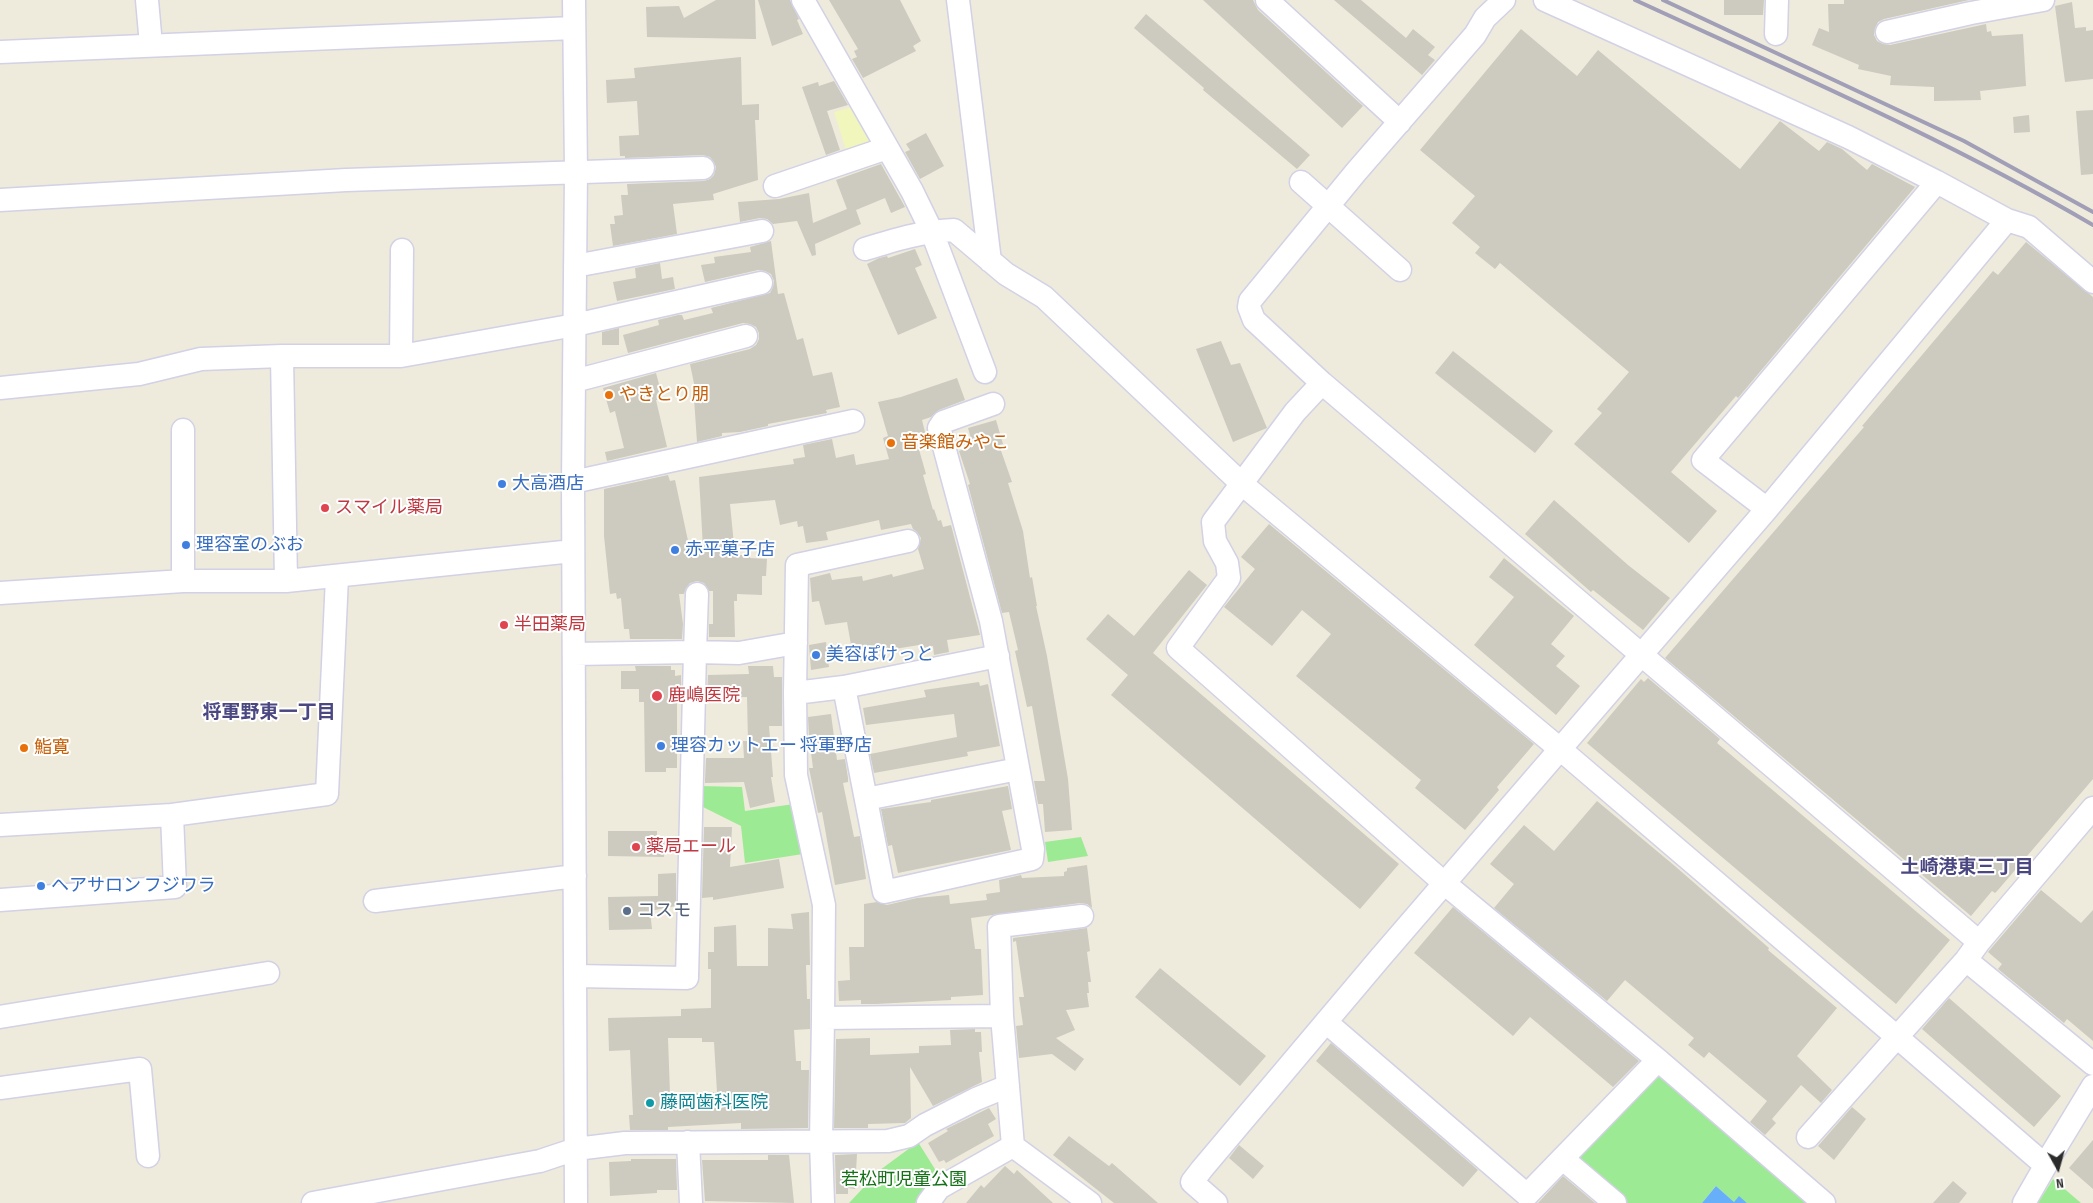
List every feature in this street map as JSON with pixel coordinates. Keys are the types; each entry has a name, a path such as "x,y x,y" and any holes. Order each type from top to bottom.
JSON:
{"street":[{"path":"147,0 151,46"},
{"path":"574,0 576,172 573,482 576,1203"},
{"path":"803,0 912,192 932,232 985,372"},
{"path":"958,0 990,261"},
{"path":"1267,0 1400,122"},
{"path":"1504,0 1485,18 1475,35 1271,273 1250,301 1249,307 1254,320 1322,383 1979,942"},
{"path":"1545,0 1848,137 2007,220 2030,227 2093,282"},
{"path":"1776,34 1777,0"},
{"path":"1887,32 1970,6 2043,0"},
{"path":"0,52 574,28"},
{"path":"775,186 887,148"},
{"path":"0,200 346,180 703,168"},
{"path":"1301,182 1400,270"},
{"path":"1767,509 1703,460 1937,182"},
{"path":"1216,1203 1192,1182 1444,883 1767,509 2007,220"},
{"path":"865,249 899,238 954,230 1006,274 1044,297 1242,484 1560,749 2045,1165 2047,1163"},
{"path":"575,266 762,231"},
{"path":"401,356 402,250"},
{"path":"0,388 139,374 201,359 282,356 401,356 575,325 761,283"},
{"path":"574,381 746,336"},
{"path":"282,356 286,581"},
{"path":"1322,383 1295,412 1213,522 1215,541 1228,563 1229,578 1178,648 1444,883 1658,1060 1824,1203"},
{"path":"844,687 884,892 1032,860 1033,850 991,621 939,428 943,422 993,404"},
{"path":"573,482 853,421"},
{"path":"183,430 184,581"},
{"path":"823,1203 821,1142 824,905 796,775 798,565 908,541"},
{"path":"0,593 184,581 286,581 574,551"},
{"path":"0,825 172,815 327,794 337,577"},
{"path":"575,976 687,978 697,594"},
{"path":"574,654 739,653 796,643"},
{"path":"796,693 844,687 998,656"},
{"path":"866,799 1018,769"},
{"path":"1808,1137 1966,960 1979,942 2093,808"},
{"path":"0,900 175,887 172,815"},
{"path":"375,901 575,876"},
{"path":"1082,916 999,926 1002,1016 1013,1146 1090,1203"},
{"path":"1966,960 2093,1064"},
{"path":"0,1017 268,973"},
{"path":"823,1018 1002,1016"},
{"path":"1326,1022 1523,1199 1658,1060"},
{"path":"0,1088 140,1069 148,1156"},
{"path":"312,1203 395,1195 540,1161 576,1149 625,1143 888,1141 910,1136 925,1125 976,1099 1008,1086"},
{"path":"2024,1203 2093,1086"},
{"path":"688,1142 691,1203"},
{"path":"928,1203 940,1188 1013,1146"},
{"path":"1563,1159 1614,1203"}],"green space":[{"path":"701,786 742,787 745,811 794,804 803,854 745,863 741,826 701,806"},
{"path":"1081,837 1088,856 1048,862 1045,842"},
{"path":"1664,1074 1811,1203 1747,1203 1739,1197 1734,1202 1716,1186 1702,1203 1622,1203 1574,1157 1654,1075"},
{"name":"若松町児童公園","path":"918,1142 938,1174 915,1203 849,1203 880,1170"},
{"path":"2053,1179 2081,1203 2038,1203"}],"sand":[{"path":"855,106 876,141 846,150 834,112"}],"water":[{"path":"1716,1186 1734,1202 1739,1196 1747,1203 1702,1203"}],"building":[{"path":"716,0 755,0 756,39 647,37 646,7 679,6 684,18"},
{"path":"758,0 790,0 799,19 797,20 803,34 772,46"},
{"path":"829,0 900,0 921,41 913,46 916,51 863,78 852,59 857,57 854,51 858,49"},
{"path":"1203,0 1253,0 1258,10 1363,106 1342,128"},
{"path":"1334,0 1361,0 1406,38 1413,29 1435,47 1428,55 1435,60 1422,75"},
{"path":"1724,0 1764,0 1763,15 1724,15"},
{"path":"1844,0 1969,0 1884,19 1878,22 1874,35 1877,41 1890,45 1986,24 1987,32 1991,31 1992,36 2023,34 2026,86 1980,91 1981,100 1934,101 1934,87 1890,85 1891,76 1858,69 1859,65 1812,45 1819,28 1829,32 1828,4 1844,4"},
{"path":"2072,2 2075,28 2086,27 2086,31 2093,30 2093,79 2065,82 2055,6"},
{"path":"1146,14 1310,155 1297,169 1203,90 1204,88 1134,28"},
{"path":"1521,29 1577,76 1598,50 1740,169 1780,121 1819,151 1827,142 1842,149 1867,170 1872,164 1915,187 1738,398 1736,396 1671,472 1717,511 1689,543 1574,444 1602,413 1597,409 1629,372 1500,263 1495,269 1475,253 1480,247 1452,223 1475,196 1420,150"},
{"path":"741,57 742,105 759,104 759,120 755,120 758,180 713,194 714,200 673,204 677,234 613,246 610,224 615,224 614,216 623,215 621,195 628,195 627,184 704,181 714,175 716,167 710,157 703,155 625,158 625,156 620,156 619,136 639,135 637,101 607,103 606,80 635,78 634,68"},
{"path":"834,81 848,105 827,111 840,150 826,155 802,87 818,82 819,86"},
{"path":"2093,110 2093,174 2081,175 2076,111"},
{"path":"2029,115 2030,132 2014,133 2013,117"},
{"path":"926,133 944,166 920,179 905,152 910,150 906,144"},
{"path":"881,164 905,207 891,213 885,198 856,210 861,224 815,244 816,255 812,256 797,221 773,224 767,219 760,218 740,222 738,202 779,199 809,193 813,223 847,209 836,180"},
{"path":"771,241 778,294 784,293 797,340 803,338 813,376 832,372 840,407 826,410 827,413 768,424 768,426 740,432 722,433 722,436 697,442 694,398 697,398 690,364 750,349 756,345 759,339 756,327 743,323 628,353 623,335 659,325 658,320 682,315 684,320 713,313 711,308 770,293 774,281 771,274 765,271 758,270 705,282 701,265 715,263 714,257 751,252 750,247"},
{"path":"2026,242 2093,297 2093,779 1998,890 1995,893 1992,891 1971,916 1665,658 1864,427 1862,426 1993,271 1998,275"},
{"path":"915,249 922,265 915,268 937,318 898,335 867,264 879,258 887,256 888,258"},
{"path":"660,263 662,279 673,277 675,289 617,301 613,282 636,278 635,268"},
{"path":"619,328 619,345 602,345 602,332"},
{"path":"1221,341 1231,365 1240,363 1267,428 1233,442 1196,349"},
{"path":"1453,351 1553,431 1535,453 1435,373"},
{"path":"656,373 663,399 656,400 667,447 607,461 605,452 624,448 615,411 610,413 603,388"},
{"path":"957,378 965,400 939,410 931,417 922,420 926,436 916,439 926,474 923,475 933,510 938,521 941,520 943,527 951,525 980,635 947,640 949,652 934,655 933,646 919,649 919,645 876,652 877,658 854,662 847,622 825,625 819,601 812,602 810,578 830,573 832,580 862,576 863,581 892,574 893,577 924,569 918,549 921,538 911,524 881,530 879,520 826,532 828,540 806,543 803,526 798,527 797,521 780,525 775,500 730,504 735,555 750,555 750,558 767,559 766,576 762,576 762,595 737,594 737,601 734,601 735,637 709,637 709,624 713,624 713,591 709,591 704,583 697,581 690,583 684,594 679,594 683,624 682,639 630,639 629,629 624,629 621,598 617,599 616,593 610,594 604,536 604,489 668,475 670,481 675,480 690,550 703,548 699,477 794,464 793,459 805,457 803,445 832,439 836,458 854,454 856,465 889,459 883,438 888,436 878,402 901,397"},
{"path":"996,420 1003,444 999,445 1012,482 1008,483 1023,531 1030,578 1032,577 1047,656 1068,779 1072,830 1045,832 1043,804 1038,804 1034,781 1045,781 1032,706 1027,707 1015,651 1018,650 1009,612 1002,613 968,485 970,484 959,451 973,446 968,428"},
{"path":"1554,500 1628,565 1670,598 1643,630 1593,590 1591,592 1525,534"},
{"path":"1269,524 1534,744 1497,787 1499,790 1465,830 1415,788 1421,780 1296,676 1331,634 1302,610 1272,646 1224,607 1255,569 1241,557"},
{"path":"1504,558 1574,616 1551,644 1565,656 1556,666 1580,686 1556,715 1474,645 1514,597 1489,577"},
{"path":"1189,570 1207,585 1153,653 1399,864 1360,909 1111,695 1128,675 1086,639 1108,614 1134,636"},
{"path":"826,642 829,667 811,670 809,645"},
{"path":"635,666 671,666 671,670 675,670 675,676 681,675 681,701 677,701 677,768 666,768 666,772 645,772 644,702 639,702 639,689 621,689 621,671 636,671"},
{"path":"748,666 773,666 774,677 782,677 782,726 769,726 773,777 771,777 775,802 750,808 744,782 705,783 706,758 744,758 743,741 748,741 747,697 707,698 708,675 749,674"},
{"path":"1648,678 1720,739 1717,743 1950,940 1896,1004 1587,743 1641,679 1644,682"},
{"path":"979,682 980,686 988,684 1000,746 967,752 968,756 874,773 870,754 957,737 954,714 866,725 863,708 926,697 924,690"},
{"path":"831,714 837,760 845,759 848,782 843,783 854,837 860,836 866,879 835,885 822,812 818,813 809,768 813,768 808,717"},
{"path":"1008,786 1012,809 1002,811 1011,850 898,873 892,845 888,846 881,809 931,802 931,800"},
{"path":"1597,801 1676,867 1769,948 1768,950 1837,1008 1797,1056 1832,1090 1821,1103 1801,1085 1772,1119 1776,1123 1765,1135 1750,1122 1767,1101 1709,1052 1704,1058 1688,1045 1694,1038 1625,980 1607,1001 1494,908 1514,884 1490,864 1524,825 1554,851"},
{"path":"704,827 732,827 730,867 779,859 784,888 713,900 713,897 702,898"},
{"name":"薬局エール","path":"608,831 657,831 657,838 665,838 664,857 608,856"},
{"path":"1087,865 1092,908 1087,904 1080,903 971,918 975,949 981,949 983,995 951,997 951,1000 876,1004 861,1004 861,1000 839,1001 838,981 850,980 849,947 864,947 864,904 877,902 887,905 917,898 949,895 950,904 987,900 986,894 1000,892 999,880 1021,875 1022,878 1064,876 1067,868"},
{"path":"676,873 676,906 650,911 652,929 609,930 608,897 658,896 658,874"},
{"path":"2041,890 2081,923 2093,910 2093,1041 2067,1019 2064,1023 1998,969 2002,964 1988,952"},
{"path":"1453,907 1639,1061 1613,1087 1530,1017 1513,1036 1414,953"},
{"path":"809,912 810,965 806,965 807,999 810,999 810,1029 794,1030 796,1061 801,1061 801,1070 809,1070 808,1128 741,1129 741,1123 668,1127 668,1130 630,1130 629,1115 633,1115 630,1050 609,1051 608,1018 681,1016 681,1009 711,1008 711,969 708,969 708,952 714,952 714,927 736,925 737,966 768,966 768,928 793,929 791,914","holes":["668,1038 702,1038 702,1042 714,1042 717,1092 670,1094"]},
{"path":"1087,928 1090,951 1087,952 1091,982 1088,982 1089,993 1087,993 1089,1007 1066,1010 1075,1030 1056,1038 1084,1059 1075,1071 1052,1054 1019,1058 1016,1026 1023,1025 1019,997 1024,997 1016,941 1013,942 1013,938"},
{"path":"1160,968 1266,1056 1240,1086 1135,997"},
{"path":"1949,998 2061,1096 2034,1127 1922,1029"},
{"path":"975,1029 975,1032 981,1032 982,1052 979,1052 982,1082 933,1106 910,1067 911,1118 905,1123 868,1124 868,1128 834,1128 836,1039 870,1038 870,1055 919,1053 919,1046 951,1045 950,1030"},
{"path":"1331,1043 1478,1170 1463,1187 1316,1061"},
{"path":"1852,1107 1866,1119 1834,1160 1818,1146"},
{"path":"989,1108 996,1119 988,1124 994,1136 946,1163 944,1160 939,1162 928,1143 948,1131 946,1129"},
{"path":"1069,1136 1109,1166 1112,1163 1158,1203 1114,1203 1053,1155"},
{"path":"2093,1140 2093,1189 2069,1168"},
{"path":"1239,1145 1264,1166 1253,1179 1229,1158"},
{"path":"857,1154 855,1189 848,1188 848,1194 836,1194 835,1155"},
{"path":"768,1155 789,1155 794,1203 705,1201 702,1160 768,1160"},
{"path":"631,1159 676,1159 677,1190 657,1190 657,1193 610,1196 609,1162 631,1161"},
{"path":"1005,1166 1014,1174 1017,1170 1053,1203 966,1203 981,1185 984,1188"},
{"path":"1563,1176 1595,1203 1538,1203"},
{"path":"1953,1181 1967,1193 1959,1203 1933,1203"}],"railway":[{"path":"1635,0 1924,135 2093,225"},
{"path":"1663,0 1964,141 2093,212"}],"place":[{"name":"やきとり朋","path":"609,395"},
{"name":"音楽館みやこ","path":"891,443"},
{"name":"大高酒店","path":"502,484"},
{"name":"スマイル薬局","path":"325,508"},
{"name":"理容室のぶお","path":"186,545"},
{"name":"赤平菓子店","path":"675,550"},
{"name":"半田薬局","path":"504,625"},
{"name":"美容ぽけっと","path":"816,655"},
{"name":"鹿嶋医院","path":"657,696"},
{"name":"理容カットエー 将軍野店","path":"661,746"},
{"name":"鮨寛","path":"24,748"},
{"name":"薬局エール","path":"636,847"},
{"name":"ヘアサロン フジワラ","path":"41,886"},
{"name":"コスモ","path":"627,911"},
{"name":"藤岡歯科医院","path":"650,1103"}],"district":[{"name":"将軍野東一丁目","path":"269,713"},
{"name":"土崎港東三丁目","path":"1967,868"}]}
